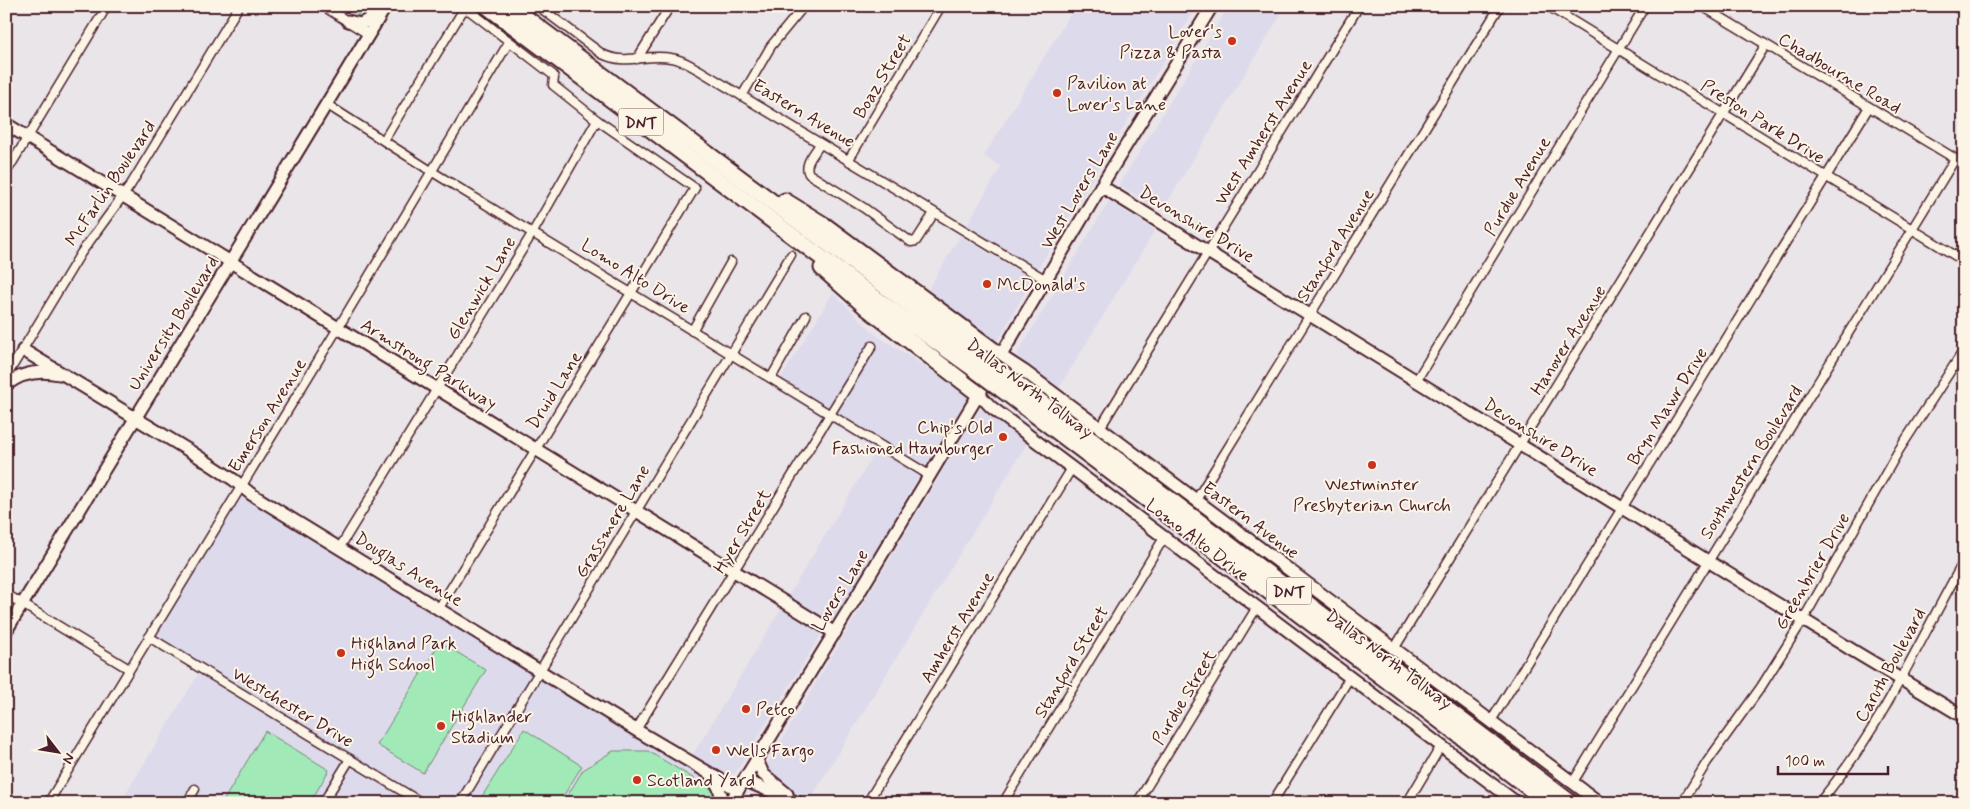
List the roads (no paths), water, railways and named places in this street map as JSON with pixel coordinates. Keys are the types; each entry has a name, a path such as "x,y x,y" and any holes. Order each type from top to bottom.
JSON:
{"highway":[{"name":"Dallas North Tollway","path":"486,6 795,237 978,363"},
{"name":"Dallas North Tollway","path":"510,6 751,186 1549,803"},
{"path":"751,186 782,199 824,225 1001,356"},
{"path":"795,237 816,263 867,308 979,394"},
{"name":"Dallas North Tollway","path":"1004,383 1571,803"}],"street":[{"path":"6,174 108,6"},
{"name":"McFarlin Boulevard","path":"6,377 86,246 124,196 239,6"},
{"path":"323,6 368,34"},
{"path":"348,21 361,24 386,6"},
{"name":"University Boulevard","path":"6,630 386,6"},
{"name":"Eastern Avenue","path":"538,6 602,54 621,60 673,58 699,70 1046,280"},
{"path":"636,60 670,6"},
{"path":"742,96 771,46 804,6"},
{"name":"Boaz Street","path":"848,161 941,6"},
{"name":"West Lovers Lane","path":"979,394 1101,186 1212,6"},
{"name":"West Amherst Avenue","path":"1100,428 1358,6"},
{"name":"Stanford Avenue","path":"1196,500 1500,6"},
{"name":"Preston Park Drive","path":"1548,6 1964,261"},
{"name":"Purdue Avenue","path":"1416,380 1645,6"},
{"name":"Chadbourne Road","path":"1702,6 1765,46 1964,164"},
{"path":"1958,6 1964,10"},
{"path":"384,140 465,10 470,11 553,75 553,85 598,120"},
{"name":"Emerson Avenue","path":"48,803 510,42"},
{"name":"Hanover Avenue","path":"1394,649 1765,46"},
{"name":"Lomo Alto Drive","path":"326,104 631,294 930,475"},
{"name":"Bryn Mawr Drive","path":"1491,721 1869,107"},
{"name":"Druid Lane","path":"439,608 695,188 598,120"},
{"name":"Glenwick Lane","path":"340,547 533,232 557,187 598,120"},
{"name":"Armstrong Parkway","path":"6,124 834,634"},
{"path":"820,144 808,163 809,174 864,208 911,242 916,241 934,213"},
{"name":"Southwestern Boulevard","path":"1573,782 1955,159"},
{"name":"Devonshire Drive","path":"1101,186 1520,446 1964,717"},
{"name":"Grassmere Lane","path":"460,803 791,255"},
{"path":"692,331 731,262"},
{"path":"771,378 806,316"},
{"name":"Hyer Street","path":"636,730 735,572 872,346"},
{"name":"Douglas Avenue","path":"23,350 193,453 251,494 709,773 741,785 795,801"},
{"name":"Greenbrier Drive","path":"1682,803 1707,762 1761,687 1803,620 1899,450 1964,350"},
{"name":"Eastern Avenue","path":"1001,356 1024,371 1600,803"},
{"name":"Douglas Avenue","path":"6,385 24,375 36,372 63,374"},
{"name":"Lomo Alto Drive","path":"979,394 991,407 1518,803"},
{"name":"Lovers Lane","path":"730,803 979,394"},
{"name":"Amherst Avenue","path":"867,803 1072,468"},
{"name":"Stanford Street","path":"1003,803 1164,536"},
{"name":"Caruth Boulevard","path":"1819,803 1857,755 1902,679 1964,561"},
{"path":"6,594 129,669"},
{"name":"Purdue Street","path":"1137,803 1257,607"},
{"name":"Westchester Drive","path":"149,637 422,803"},
{"path":"1272,803 1350,677"},
{"path":"1407,803 1441,746"},
{"path":"323,803 350,759"},
{"path":"757,760 763,774 795,801"},
{"path":"709,773 718,786 724,803"},
{"path":"187,803 195,789"}],"place":[{"name":"Lover's Pizza & Pasta","path":"1232,41"},
{"name":"Pavilion at Lover's Lane","path":"1057,93"},
{"name":"McDonald's","path":"987,284"},
{"name":"Chip's Old Fashioned Hamburger","path":"1003,437"},
{"name":"Westminster Presbyterian Church","path":"1372,465"},
{"name":"Highland Park High School","path":"341,653"},
{"name":"Petco","path":"746,709"},
{"name":"Highlander Stadium","path":"441,726"},
{"name":"Wells Fargo","path":"716,750"},
{"name":"Scotland Yard","path":"637,780"}]}
